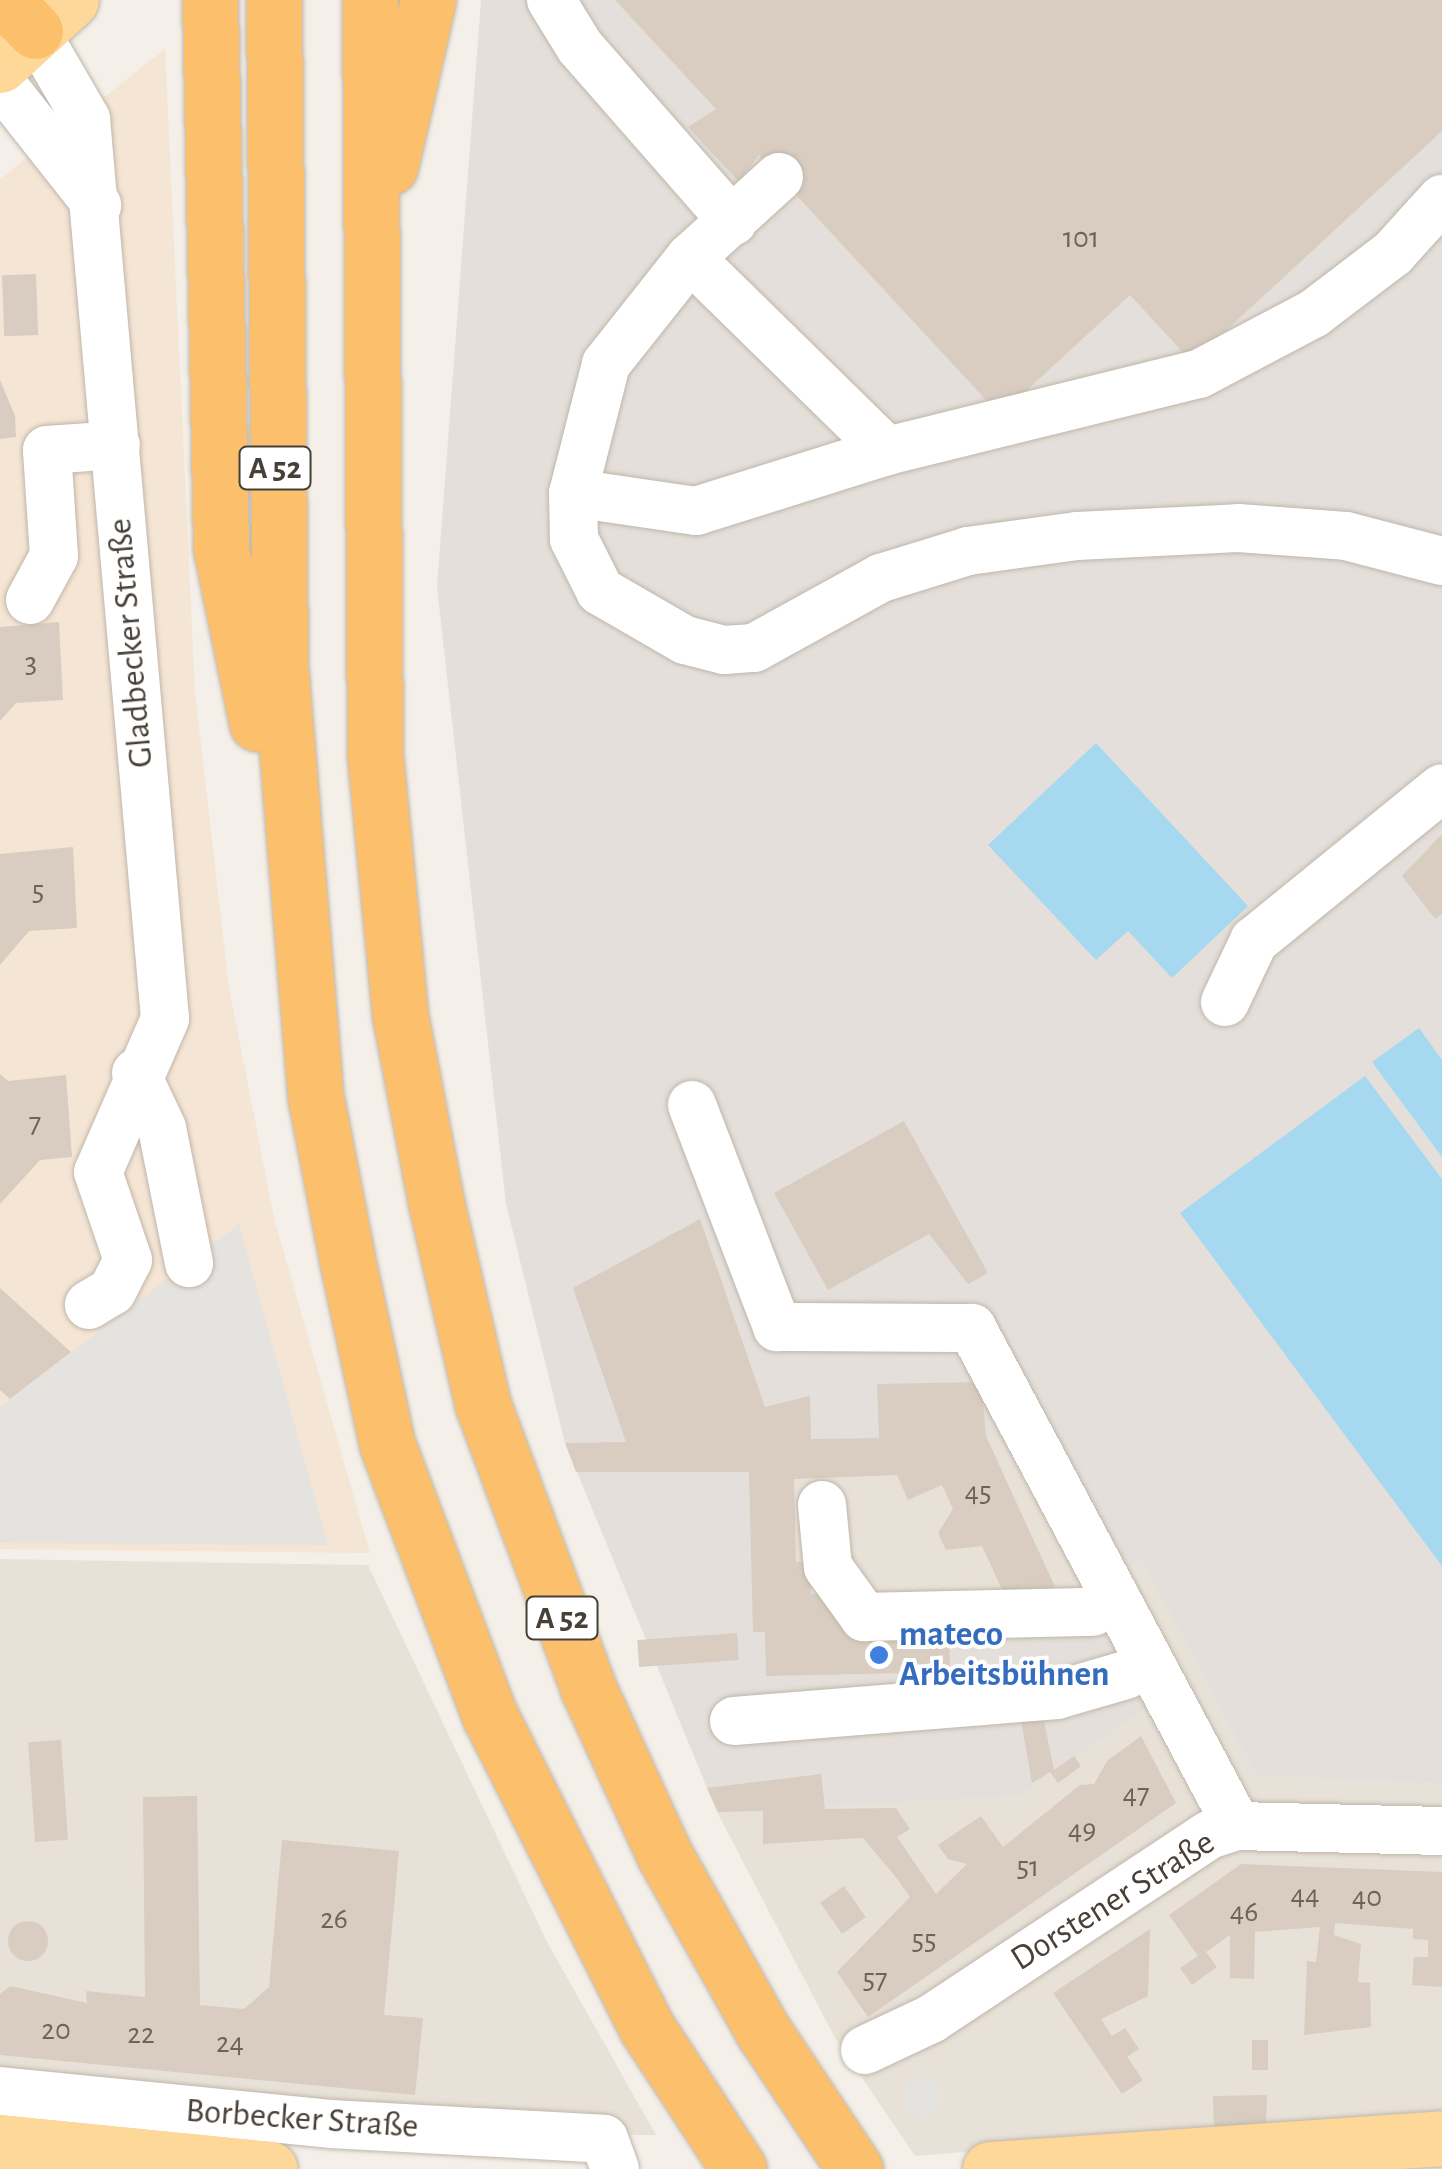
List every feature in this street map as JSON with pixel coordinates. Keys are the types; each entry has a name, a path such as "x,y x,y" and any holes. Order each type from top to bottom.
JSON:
{"highway":[{"path":"210,0 221,548 300,936"},
{"name":"A 52","path":"274,0 280,666 316,1099 347,1259 387,1444 427,1561 553,1848 647,2028 738,2169"},
{"name":"A 52","path":"370,0 368,257 374,755 398,996 484,1405 588,1688 664,1854 855,2169"},
{"path":"368,257 428,0"}],"main road":[{"path":"990,2169 1442,2138"},
{"path":"0,2142 270,2169"}],"street":[{"path":"551,0 580,46 733,222"},
{"name":"Gladbecker Straße","path":"28,24 86,119 165,1019 136,1074 98,1172 128,1260 112,1291 90,1305"},
{"path":"0,82 96,205"},
{"path":"780,177 690,258 606,364 573,493 574,538 600,591 685,640 724,650 754,648 881,578 968,550 1077,536 1238,528 1346,536 1442,561"},
{"path":"573,493 696,510 887,451 1200,374 1313,314 1393,253 1442,199"},
{"path":"690,258 887,451"},
{"path":"30,600 54,556 47,450 116,445"},
{"path":"1224,1002 1254,941 1442,788"},
{"path":"136,1074 162,1128 189,1262"},
{"path":"692,1104 777,1327 972,1328 1223,1830"},
{"path":"1002,1440 1126,1676 1223,1830"},
{"path":"822,1505 828,1567 864,1617 1092,1612"},
{"path":"734,1721 1057,1695 1126,1676"},
{"name":"Dorstener Straße","path":"865,2050 931,2019 1223,1830 1442,1831"},
{"name":"Borbecker Straße","path":"0,2091 610,2154"}],"shaded area":[{"path":"481,0 1442,0 1442,1784 1256,1776 1142,1561 1087,1576 1011,1436 777,1440 766,1631 1114,1624 1155,1702 1016,1797 717,1812 565,1443 506,1204 437,587"},
{"path":"165,49 195,692 229,988 275,1222 370,1553 0,1549 0,179"},
{"path":"239,1224 328,1545 0,1543 0,1407"},
{"path":"1011,1435 1142,1561 1256,1776 1442,1784 1442,2114 915,2156 835,2038 717,1812 1016,1797 1113,1624 766,1632 777,1440"},
{"path":"0,1559 368,1565 547,1942 656,2135 329,2135 0,2100"},
{"path":"923,2078 937,2083 942,2097 937,2111 923,2116 909,2111 904,2097 909,2083"}],"water":[{"path":"1096,743 1248,906 1172,978 1128,931 1096,960 988,845"},
{"path":"1419,1028 1442,1060 1442,1157 1372,1062"},
{"path":"1365,1076 1442,1179 1442,1566 1180,1213"}],"building":[{"path":"615,0 1442,0 1442,131 1192,362 1130,295 1000,415 759,155 739,182 688,127 716,109"},
{"path":"36,274 38,335 4,336 2,275"},
{"path":"0,380 15,416 16,437 0,439"},
{"path":"59,622 63,700 16,703 0,721 0,627"},
{"path":"1442,834 1442,914 1435,919 1402,876"},
{"path":"73,847 77,928 29,931 0,965 0,854"},
{"path":"0,1074 8,1081 66,1075 72,1157 40,1160 0,1204"},
{"path":"904,1121 988,1273 968,1284 929,1234 828,1290 774,1193"},
{"path":"700,1219 765,1407 810,1396 811,1439 879,1438 877,1384 981,1382 986,1436 1056,1589 1011,1609 982,1546 946,1550 938,1533 953,1509 942,1485 908,1500 897,1475 794,1479 796,1562 811,1562 811,1594 842,1594 843,1630 949,1627 950,1672 766,1676 765,1632 753,1632 749,1472 576,1472 565,1443 626,1442 573,1288"},
{"path":"0,1288 71,1352 10,1399 0,1390"},
{"path":"737,1633 739,1660 639,1667 637,1640"},
{"path":"1043,1716 1054,1770 1074,1756 1081,1766 1058,1783 1050,1772 1032,1783 1021,1720"},
{"path":"1141,1736 1176,1803 868,2017 837,1972 910,1897 863,1838 763,1844 763,1811 718,1812 707,1788 821,1774 825,1809 896,1808 910,1829 897,1837 936,1894 967,1864 948,1859 938,1845 981,1816 1003,1847 1080,1785 1094,1784 1107,1761"},
{"path":"61,1740 68,1840 35,1842 28,1742"},
{"path":"197,1796 200,2005 244,2009 269,1987 282,1840 399,1851 384,2015 423,2018 415,2095 0,2055 0,1994 10,1986 87,2003 86,1991 145,1997 143,1797"},
{"path":"1241,1864 1442,1872 1442,1987 1412,1985 1414,1957 1428,1957 1428,1940 1413,1939 1413,1929 1335,1923 1334,1935 1361,1944 1358,1982 1370,1983 1371,2027 1304,2035 1307,1961 1316,1962 1320,1927 1255,1932 1254,1979 1230,1978 1230,1935 1206,1952 1217,1967 1192,1985 1180,1968 1198,1956 1169,1915"},
{"path":"844,1886 866,1917 842,1934 820,1903"},
{"path":"28,1921 42,1927 48,1941 42,1955 28,1961 14,1955 8,1941 14,1927"},
{"path":"1150,1929 1148,1996 1101,2019 1112,2036 1125,2028 1139,2049 1127,2057 1143,2080 1122,2094 1053,1993"},
{"path":"1252,2040 1268,2040 1268,2070 1252,2070"},
{"path":"1267,2095 1266,2127 1214,2132 1213,2096"}],"place":[{"name":"mateco Arbeitsbühnen","path":"879,1655"}]}
